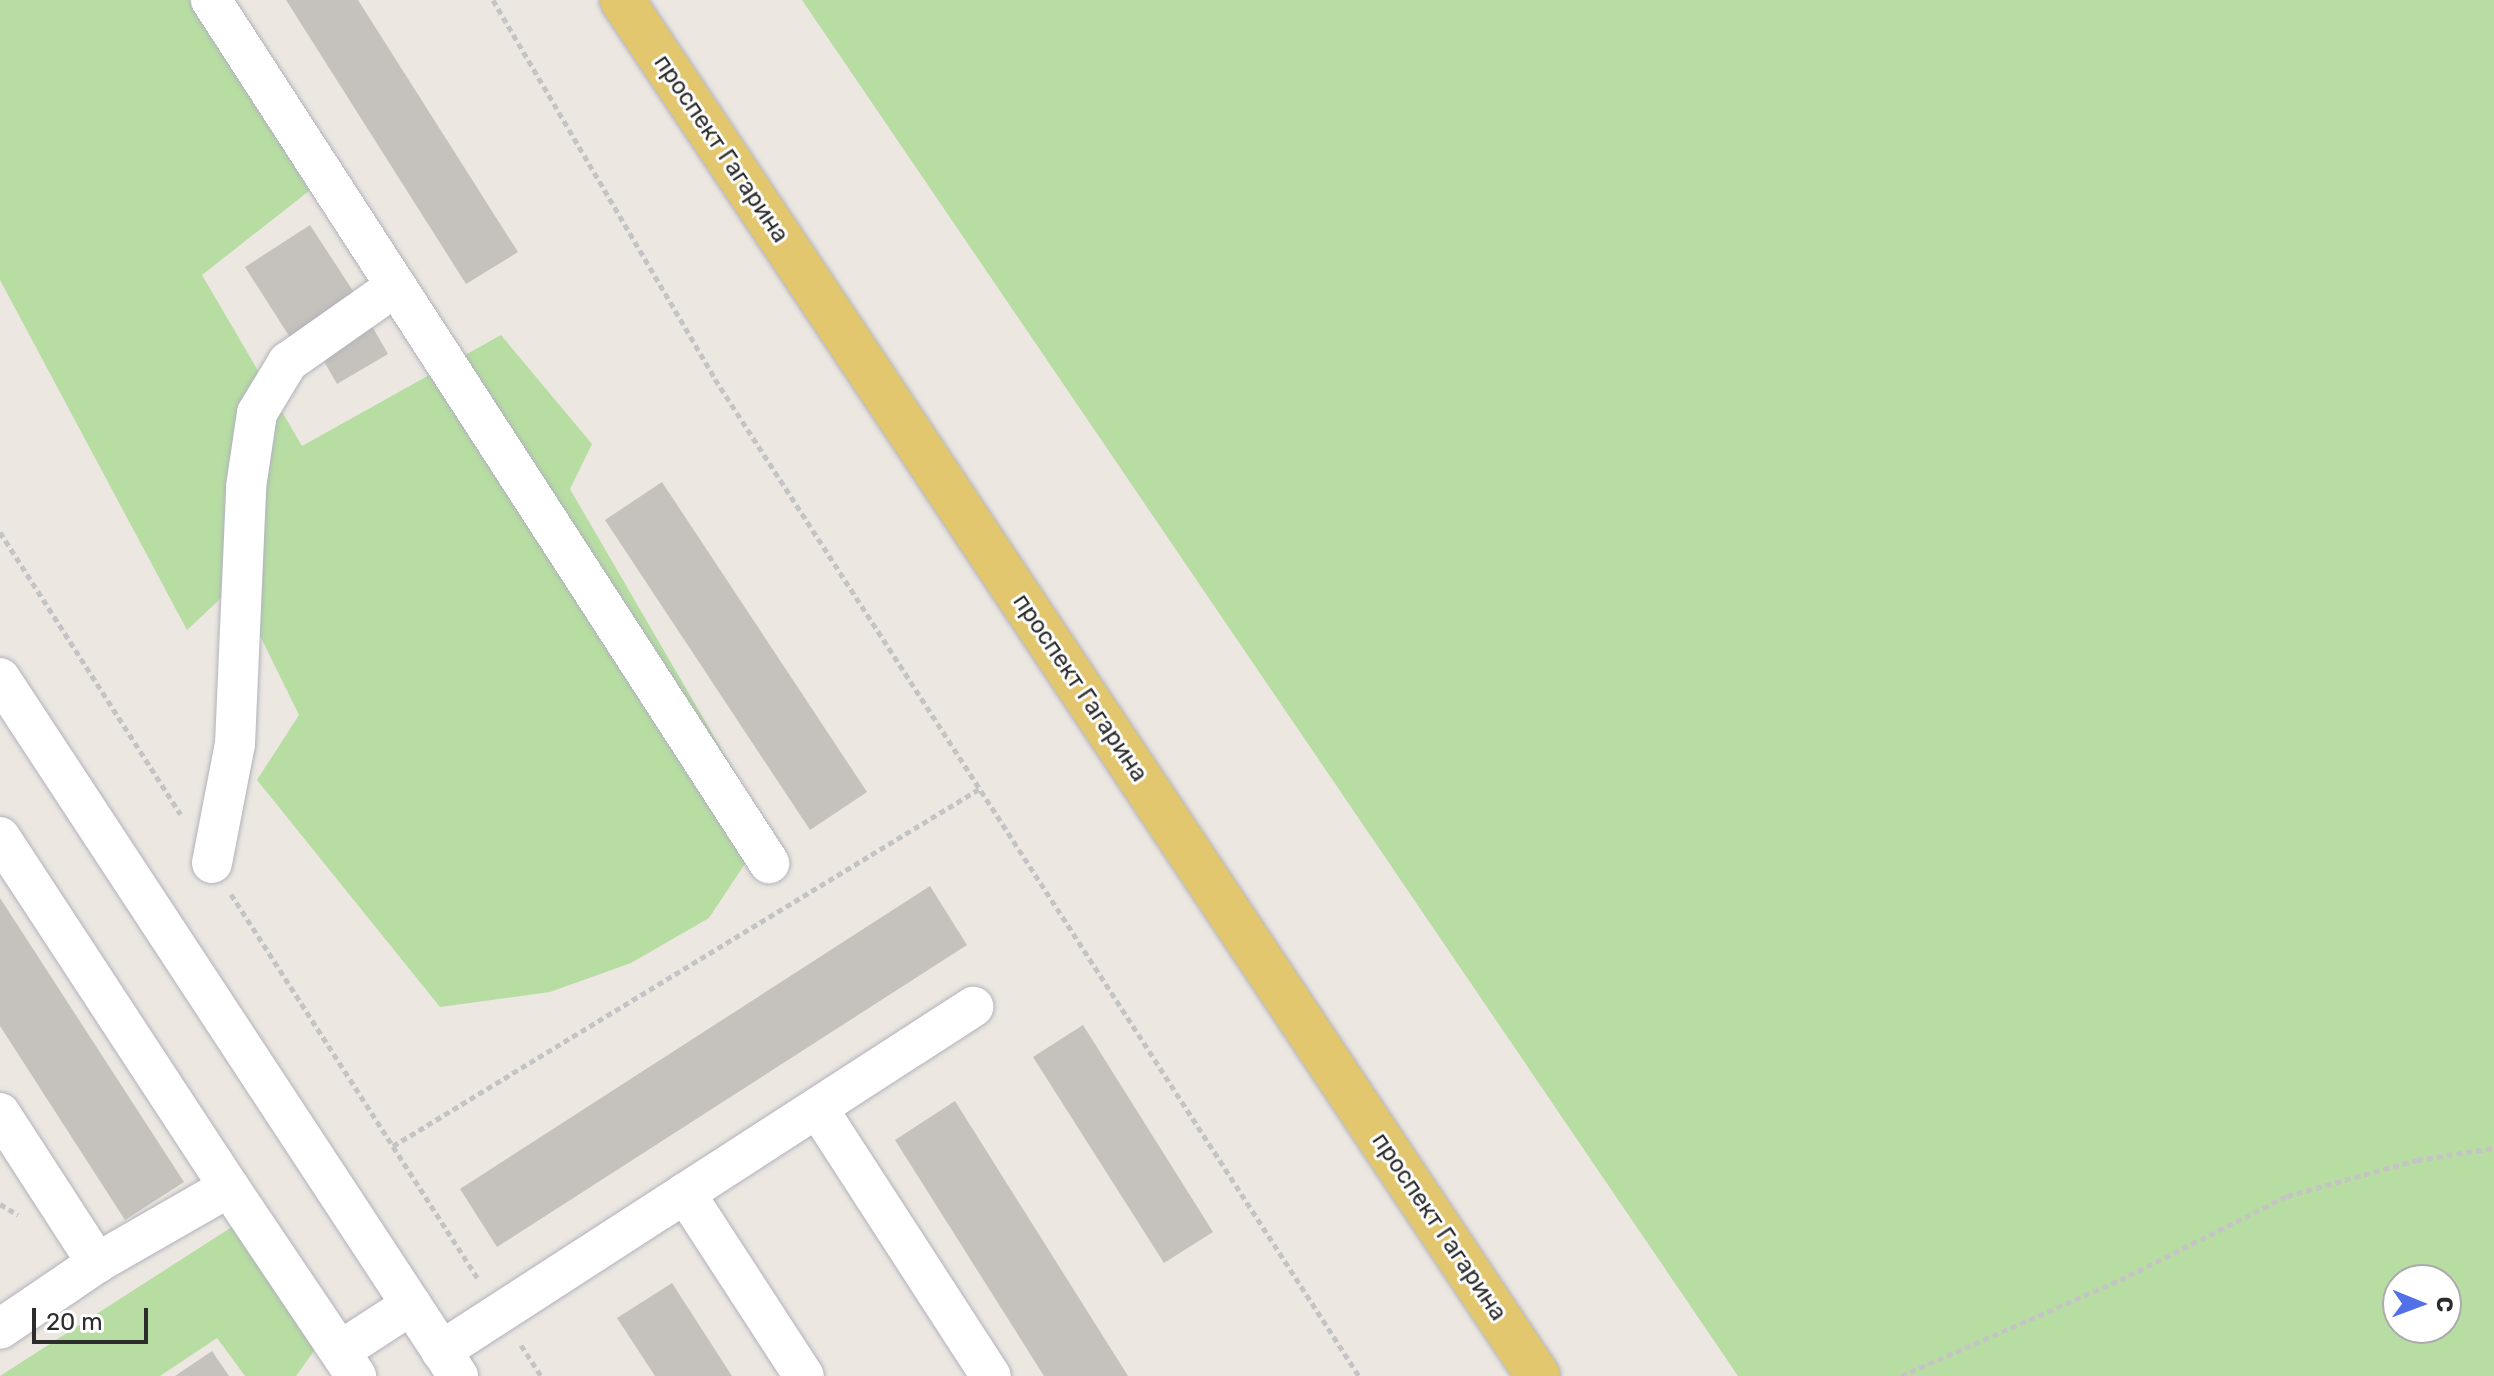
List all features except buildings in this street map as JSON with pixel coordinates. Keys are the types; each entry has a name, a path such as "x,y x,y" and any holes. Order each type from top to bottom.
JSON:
{"main road":[{"name":"проспект Гагарина","path":"622,0 1538,1376"}],"street":[{"path":"211,0 769,863"},
{"path":"212,863 235,744 246,487 257,413 288,362 396,286"},
{"path":"0,678 449,1363 500,1312 973,1007"},
{"path":"0,837 348,1364 411,1305"},
{"path":"818,1109 991,1376"},
{"path":"0,1113 97,1263"},
{"path":"0,1329 97,1263 229,1187"},
{"path":"685,1193 804,1376"}],"path":[{"path":"493,0 715,379 1359,1376"},
{"path":"0,532 541,1376"},
{"path":"393,1146 979,789"},
{"path":"1901,1376 2120,1280 2287,1196 2417,1160 2494,1148"}],"green space":[{"path":"0,0 199,0 314,187 202,275 302,446 501,335 592,444 570,489 752,802 750,856 709,918 631,963 550,992 440,1007 257,780 299,715 235,585 187,630 0,280"},
{"path":"802,0 2494,0 2494,1376 1738,1376"},
{"path":"238,1223 319,1344 296,1376 245,1376 217,1338 160,1376 0,1376"}]}
